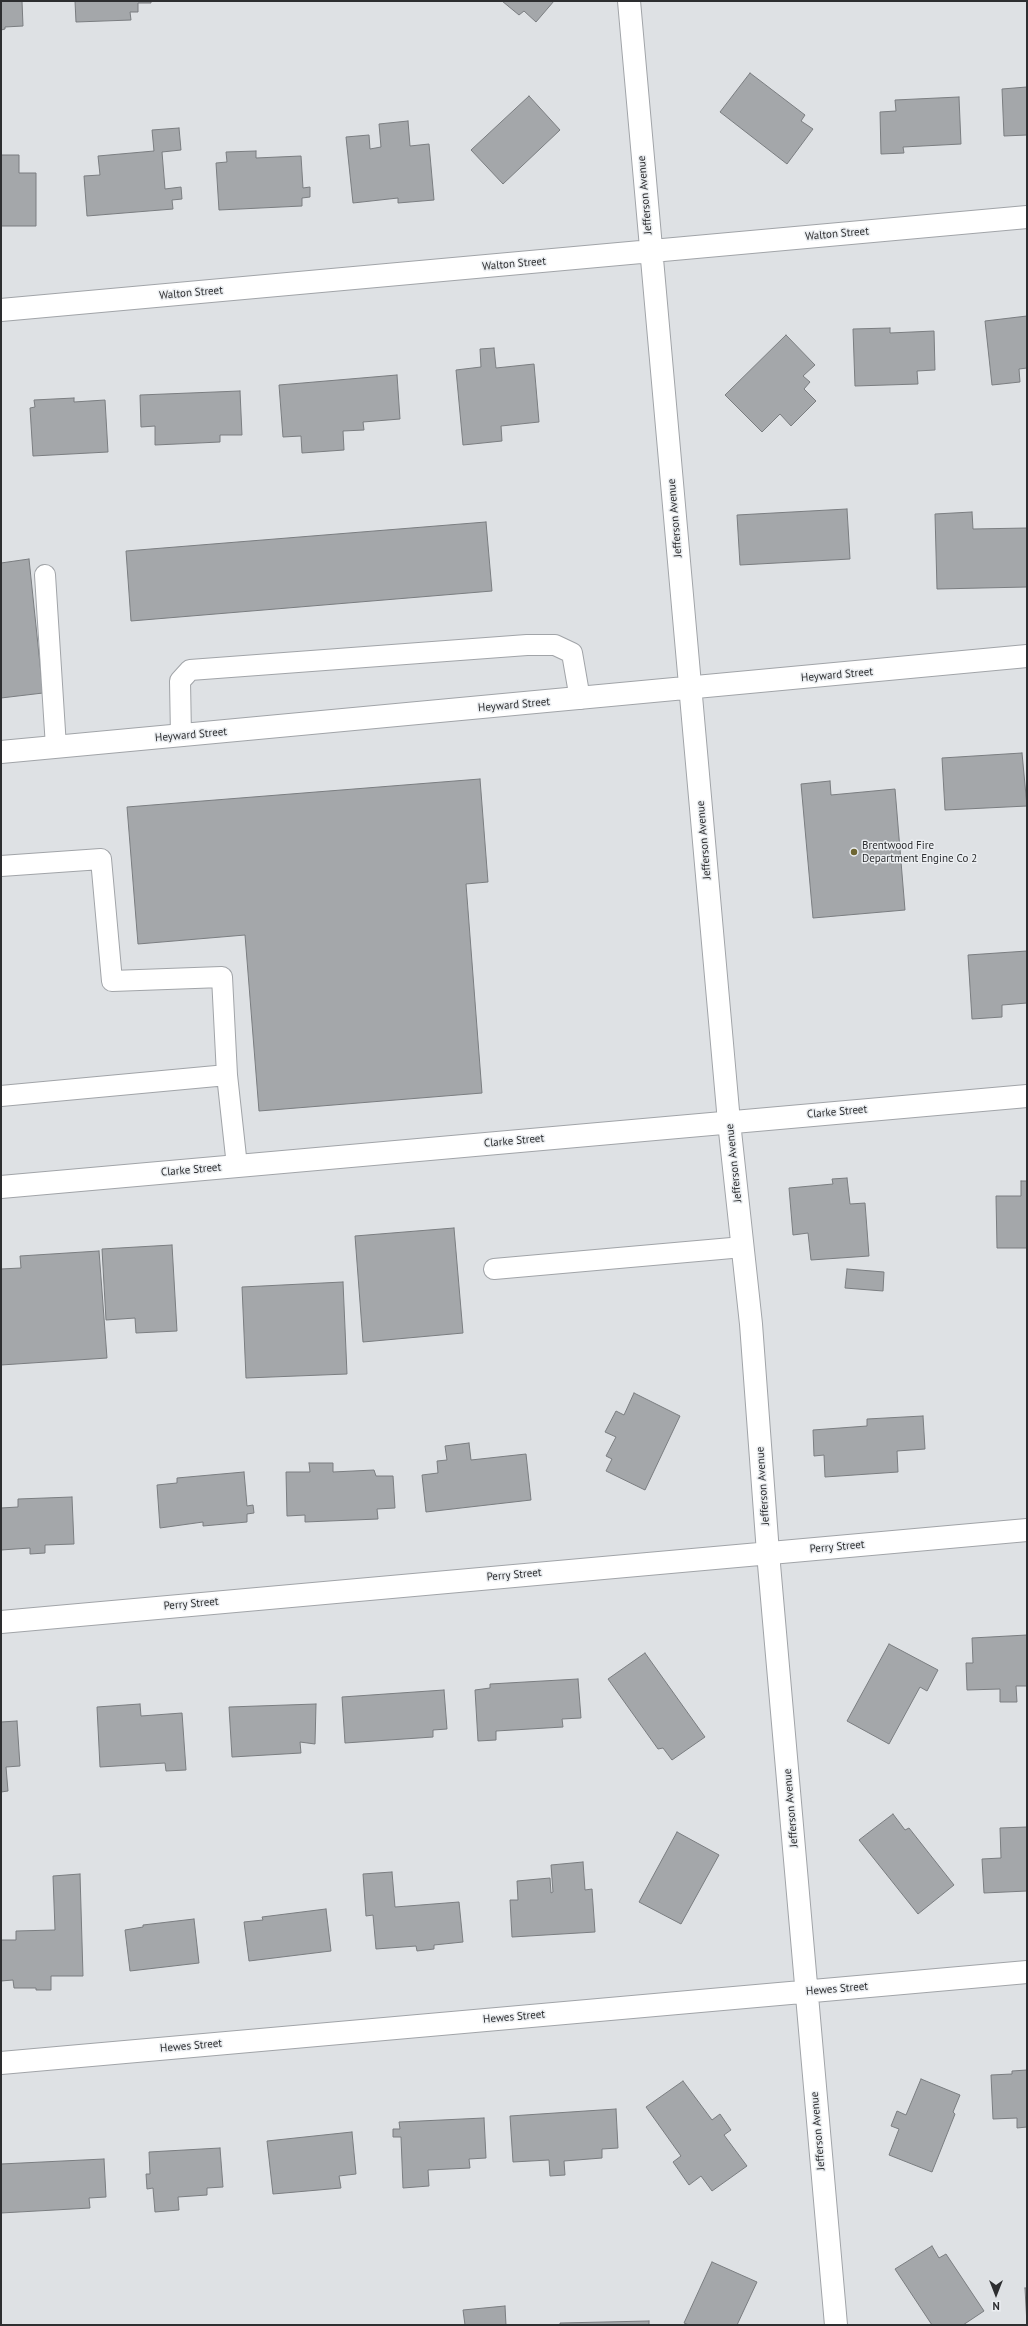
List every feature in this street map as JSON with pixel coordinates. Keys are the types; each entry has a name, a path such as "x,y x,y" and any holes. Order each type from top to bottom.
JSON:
{"street":[{"name":"Jefferson Avenue","path":"628,1 649,251 691,689 729,1122 751,1324 768,1553 836,2325"},
{"name":"Walton Street","path":"1,310 1027,217"},
{"name":"Heyward Street","path":"1,752 691,689 1027,656"},
{"name":"Clarke Street","path":"1,1187 1027,1096"},
{"name":"Perry Street","path":"1,1622 1027,1530"},
{"name":"Hewes Street","path":"1,2063 1027,1972"}],"lane":[{"path":"45,575 56,747"},
{"path":"181,736 180,681 190,670 527,645 555,645 572,653 580,699"},
{"path":"1,866 101,860 112,981 222,977 227,1076 237,1166"},
{"path":"1,1096 227,1076"},
{"path":"494,1269 743,1248"}],"building":[{"path":"1,1 22,1 23,26 5,27 5,29 1,30"},
{"path":"75,1 151,1 151,3 138,3 138,12 130,12 131,20 76,22"},
{"path":"502,1 554,1 536,22 524,11 519,15"},
{"path":"750,73 805,115 801,121 813,129 787,164 720,112"},
{"path":"1027,87 1027,135 1004,136 1002,89"},
{"path":"529,96 560,130 503,184 471,150"},
{"path":"959,97 961,144 903,147 904,153 881,154 880,112 896,111 895,100"},
{"path":"408,121 410,146 429,144 434,200 398,203 398,198 353,203 346,137 369,135 370,149 381,147 379,124"},
{"path":"179,128 181,150 162,152 165,189 181,187 182,199 172,200 173,209 87,216 84,176 100,175 98,156 154,151 152,130"},
{"path":"256,151 256,158 301,156 303,188 310,187 310,197 302,198 302,206 219,210 216,163 227,162 226,152"},
{"path":"1,155 19,155 19,173 36,173 36,226 1,226"},
{"path":"1027,316 1027,368 1019,369 1020,382 992,385 985,321"},
{"path":"890,328 890,333 934,331 935,370 917,371 918,384 855,386 853,329"},
{"path":"786,335 815,365 803,376 810,382 804,389 816,401 791,426 780,414 762,432 725,395"},
{"path":"494,348 496,368 534,364 539,422 501,426 502,441 463,445 456,370 481,367 480,349"},
{"path":"397,375 400,419 363,422 364,430 343,431 344,450 302,453 301,436 283,437 279,385"},
{"path":"240,391 242,435 220,435 220,442 155,445 155,426 141,427 140,395"},
{"path":"74,398 74,402 105,400 108,452 33,456 30,408 35,407 34,400"},
{"path":"847,509 850,559 740,565 737,515"},
{"path":"972,512 973,529 1027,528 1027,587 937,589 935,514"},
{"path":"486,522 492,591 131,621 126,551"},
{"path":"29,559 43,693 1,698 1,563"},
{"path":"1022,753 1027,806 945,810 942,758"},
{"path":"480,779 488,882 466,884 482,1093 259,1111 245,935 138,944 127,807"},
{"name":"Brentwood Fire Department Engine Co 2","path":"830,781 831,795 895,789 905,910 813,918 801,784"},
{"path":"1027,951 1027,1003 1002,1005 1002,1017 972,1019 968,955"},
{"path":"847,1178 850,1204 865,1203 869,1256 811,1260 808,1233 793,1235 789,1188 833,1184 832,1179"},
{"path":"1021,1181 1027,1181 1027,1248 997,1248 996,1196 1021,1196"},
{"path":"454,1228 463,1333 363,1342 355,1236"},
{"path":"172,1245 177,1331 136,1333 135,1318 106,1320 102,1249"},
{"path":"99,1251 107,1358 1,1365 1,1269 21,1268 20,1256"},
{"path":"847,1269 884,1272 883,1291 845,1288"},
{"path":"343,1282 347,1374 246,1378 242,1287"},
{"path":"634,1393 680,1416 645,1490 606,1471 612,1459 606,1456 616,1437 605,1432 616,1411 624,1415"},
{"path":"923,1416 925,1449 897,1451 898,1472 825,1477 824,1455 814,1456 813,1430 867,1426 867,1419"},
{"path":"469,1443 471,1460 526,1454 531,1500 426,1512 422,1475 438,1473 437,1461 447,1460 445,1446"},
{"path":"309,1463 333,1463 333,1472 374,1470 376,1476 393,1476 395,1508 377,1509 378,1519 305,1522 305,1515 287,1516 286,1472 310,1472"},
{"path":"244,1472 247,1506 253,1505 254,1513 247,1514 247,1522 203,1526 203,1522 160,1528 157,1485 177,1483 177,1478"},
{"path":"72,1497 74,1544 45,1545 45,1553 30,1554 30,1548 1,1550 1,1508 18,1507 18,1499"},
{"path":"1027,1635 1027,1686 1016,1686 1017,1702 1000,1702 1000,1689 967,1690 966,1663 973,1663 972,1638"},
{"path":"889,1644 938,1670 927,1691 920,1687 889,1744 847,1721"},
{"path":"645,1653 705,1737 672,1760 663,1748 658,1749 608,1679"},
{"path":"578,1679 581,1718 562,1719 563,1727 496,1731 496,1740 478,1741 475,1690 490,1688 490,1684"},
{"path":"444,1690 447,1729 433,1730 433,1737 345,1743 342,1697"},
{"path":"140,1704 141,1716 182,1713 186,1770 166,1771 165,1763 100,1767 97,1707"},
{"path":"316,1704 315,1744 300,1742 301,1753 232,1757 229,1707"},
{"path":"17,1721 20,1766 6,1767 8,1791 1,1792 1,1722"},
{"path":"893,1814 905,1830 909,1828 954,1885 918,1914 859,1840"},
{"path":"1027,1827 1027,1891 984,1893 982,1859 1001,1858 1000,1828"},
{"path":"677,1832 719,1855 681,1924 639,1902"},
{"path":"583,1862 585,1890 592,1889 595,1932 512,1937 510,1900 518,1900 517,1881 550,1878 551,1893 553,1892 551,1865"},
{"path":"392,1872 395,1907 459,1902 463,1942 434,1945 434,1949 417,1951 416,1946 376,1949 373,1915 366,1916 363,1874"},
{"path":"80,1874 83,1976 51,1976 51,1990 14,1988 13,1980 1,1981 1,1940 16,1940 16,1931 55,1930 53,1876"},
{"path":"326,1909 331,1951 249,1961 244,1922 263,1920 262,1917"},
{"path":"194,1919 199,1963 130,1971 125,1930 143,1927 143,1925"},
{"path":"1027,2070 1027,2127 1017,2128 1017,2118 993,2119 991,2075 1012,2074 1012,2071"},
{"path":"921,2079 960,2095 953,2112 955,2114 932,2172 889,2155 899,2129 891,2126 897,2111 906,2115"},
{"path":"683,2081 712,2120 720,2114 731,2130 724,2135 747,2166 712,2191 701,2176 689,2185 673,2162 681,2156 646,2107"},
{"path":"616,2109 618,2148 602,2149 602,2158 564,2161 565,2175 550,2176 549,2160 513,2162 510,2116"},
{"path":"484,2118 486,2158 469,2159 470,2168 428,2170 429,2186 403,2188 401,2137 393,2137 393,2129 400,2129 399,2122"},
{"path":"352,2132 356,2174 339,2176 341,2188 273,2194 267,2141"},
{"path":"220,2148 223,2187 207,2188 207,2195 178,2197 179,2210 155,2212 153,2188 147,2189 146,2174 150,2174 149,2152"},
{"path":"104,2159 106,2197 89,2198 90,2208 1,2213 1,2164"},
{"path":"932,2246 939,2258 946,2254 984,2311 963,2325 932,2325 895,2269"},
{"path":"712,2262 757,2282 737,2325 689,2325 684,2323"},
{"path":"1025,2288 1027,2288 1027,2325"},
{"path":"505,2306 506,2325 465,2325 463,2310"},
{"path":"649,2321 649,2325 560,2325 560,2323"}],"place":[{"name":"Brentwood Fire Department Engine Co 2","path":"854,852"}]}
